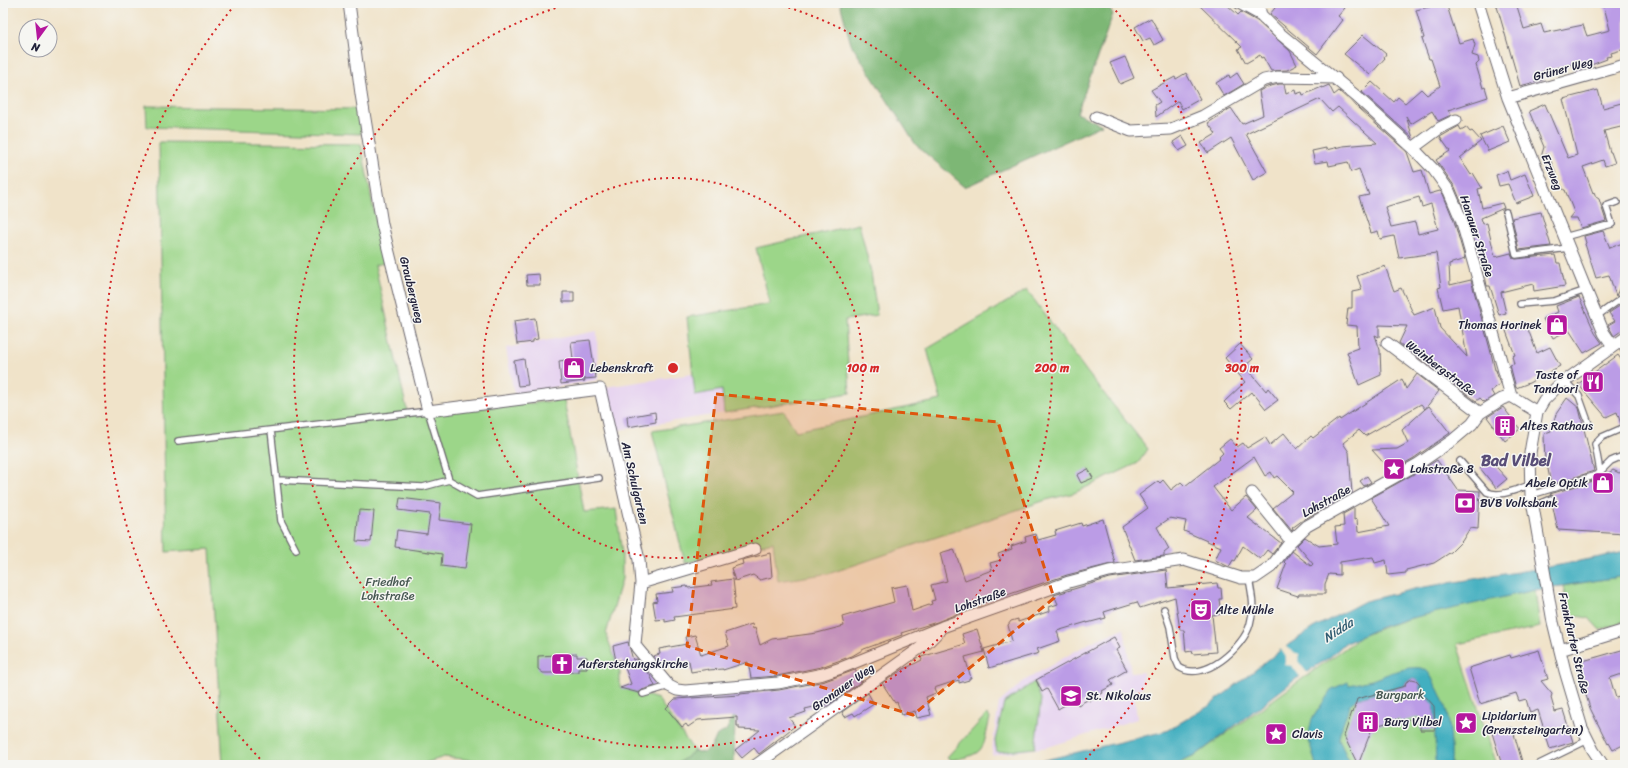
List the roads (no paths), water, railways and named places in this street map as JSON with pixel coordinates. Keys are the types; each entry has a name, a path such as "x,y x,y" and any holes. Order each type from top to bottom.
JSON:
{"street":[{"name":"Graubergweg","path":"349,3 361,94 382,224 428,411"},
{"name":"Hanauer Straße","path":"1239,3 1261,15 1293,45 1336,78 1413,148 1443,182 1454,203 1465,235 1511,396"},
{"path":"1258,3 1261,15"},
{"name":"Erzweg","path":"1478,3 1508,98 1566,243 1604,333 1619,342"},
{"name":"Grüner Weg","path":"1508,98 1625,65"},
{"path":"1096,117 1131,130 1170,129 1204,116 1264,80 1278,77 1336,78"},
{"path":"1413,148 1440,128 1456,120"},
{"path":"1511,396 1537,412 1544,400 1565,381 1619,342"},
{"name":"Weinbergstraße","path":"1387,343 1480,413"},
{"name":"Am Schulgarten","path":"428,411 600,389 639,560 640,583"},
{"name":"Lohstraße","path":"669,686 685,691 764,685 807,677 841,668 942,627 1069,582 1127,568 1184,560 1241,578 1261,575 1271,567 1291,541 1307,526 1418,464 1453,440 1468,427 1480,413 1502,399 1511,396"},
{"name":"Frankfurter Straße","path":"1537,412 1531,443 1531,490 1550,605 1560,650 1582,728 1603,765"},
{"path":"1252,493 1291,541"},
{"path":"669,686 635,644 640,583 755,550"},
{"name":"Gronauer Weg","path":"756,765 927,643 942,627"},
{"path":"1560,650 1625,630"}],"lane":[{"path":"1506,212 1516,255 1566,243 1612,224 1606,206 1617,202"},
{"path":"1520,304 1554,301 1586,290"},
{"path":"1597,316 1625,296"},
{"path":"1619,342 1625,352"},
{"path":"1565,381 1580,396 1589,424"},
{"path":"178,441 428,411 449,480 477,496 599,478"},
{"path":"1600,471 1595,444 1602,437 1625,427"},
{"path":"271,430 281,521 296,550"},
{"path":"1460,460 1488,492 1493,494 1501,494 1576,483 1597,475 1611,460 1625,455"},
{"path":"277,480 423,488 449,480"},
{"path":"1533,507 1551,499"},
{"path":"1164,610 1170,627 1175,658 1179,667 1188,671 1203,670 1213,666 1239,644 1250,626 1254,605 1248,578"},
{"path":"643,694 669,686"},
{"path":"1537,765 1588,740"}],"water":[{"name":"Nidda","path":"1625,552 1625,576 1535,590 1407,619 1381,627 1344,644 1330,657 1296,679 1195,756 1173,765 1024,765 1166,731 1209,706 1282,649 1313,628 1365,601 1418,588 1560,565"},
{"path":"1409,668 1421,668 1428,672 1444,703 1449,723 1451,765 1436,765 1434,706 1419,689 1420,684 1416,680 1412,679 1406,682 1405,686 1357,699 1350,704 1339,740 1351,765 1316,765 1308,737 1312,719 1332,689 1348,682 1349,685 1372,680"}],"place":[{"name":"Thomas Horinek","path":"1557,325"},
{"name":"Lebenskraft","path":"574,368"},
{"name":"Taste of Tandoori","path":"1593,382"},
{"name":"Altes Rathaus","path":"1505,426"},
{"name":"Lohstraße 8","path":"1394,469"},
{"name":"Abele Optik","path":"1603,483"},
{"name":"BVB Volksbank","path":"1465,503"},
{"name":"Alte Mühle","path":"1201,610"},
{"name":"Auferstehungskirche","path":"562,664"},
{"name":"St. Nikolaus","path":"1071,696"},
{"name":"Burg Vilbel","path":"1368,722"},
{"name":"Lipidarium (Grenzsteingarten)","path":"1466,723"},
{"name":"Clavis","path":"1276,734"}],"district":[{"name":"Bad Vilbel","path":"1516,460"}],"park label":[{"name":"Friedhof Lohstraße","path":"388,589"},
{"name":"Burgpark","path":"1400,695"}]}
